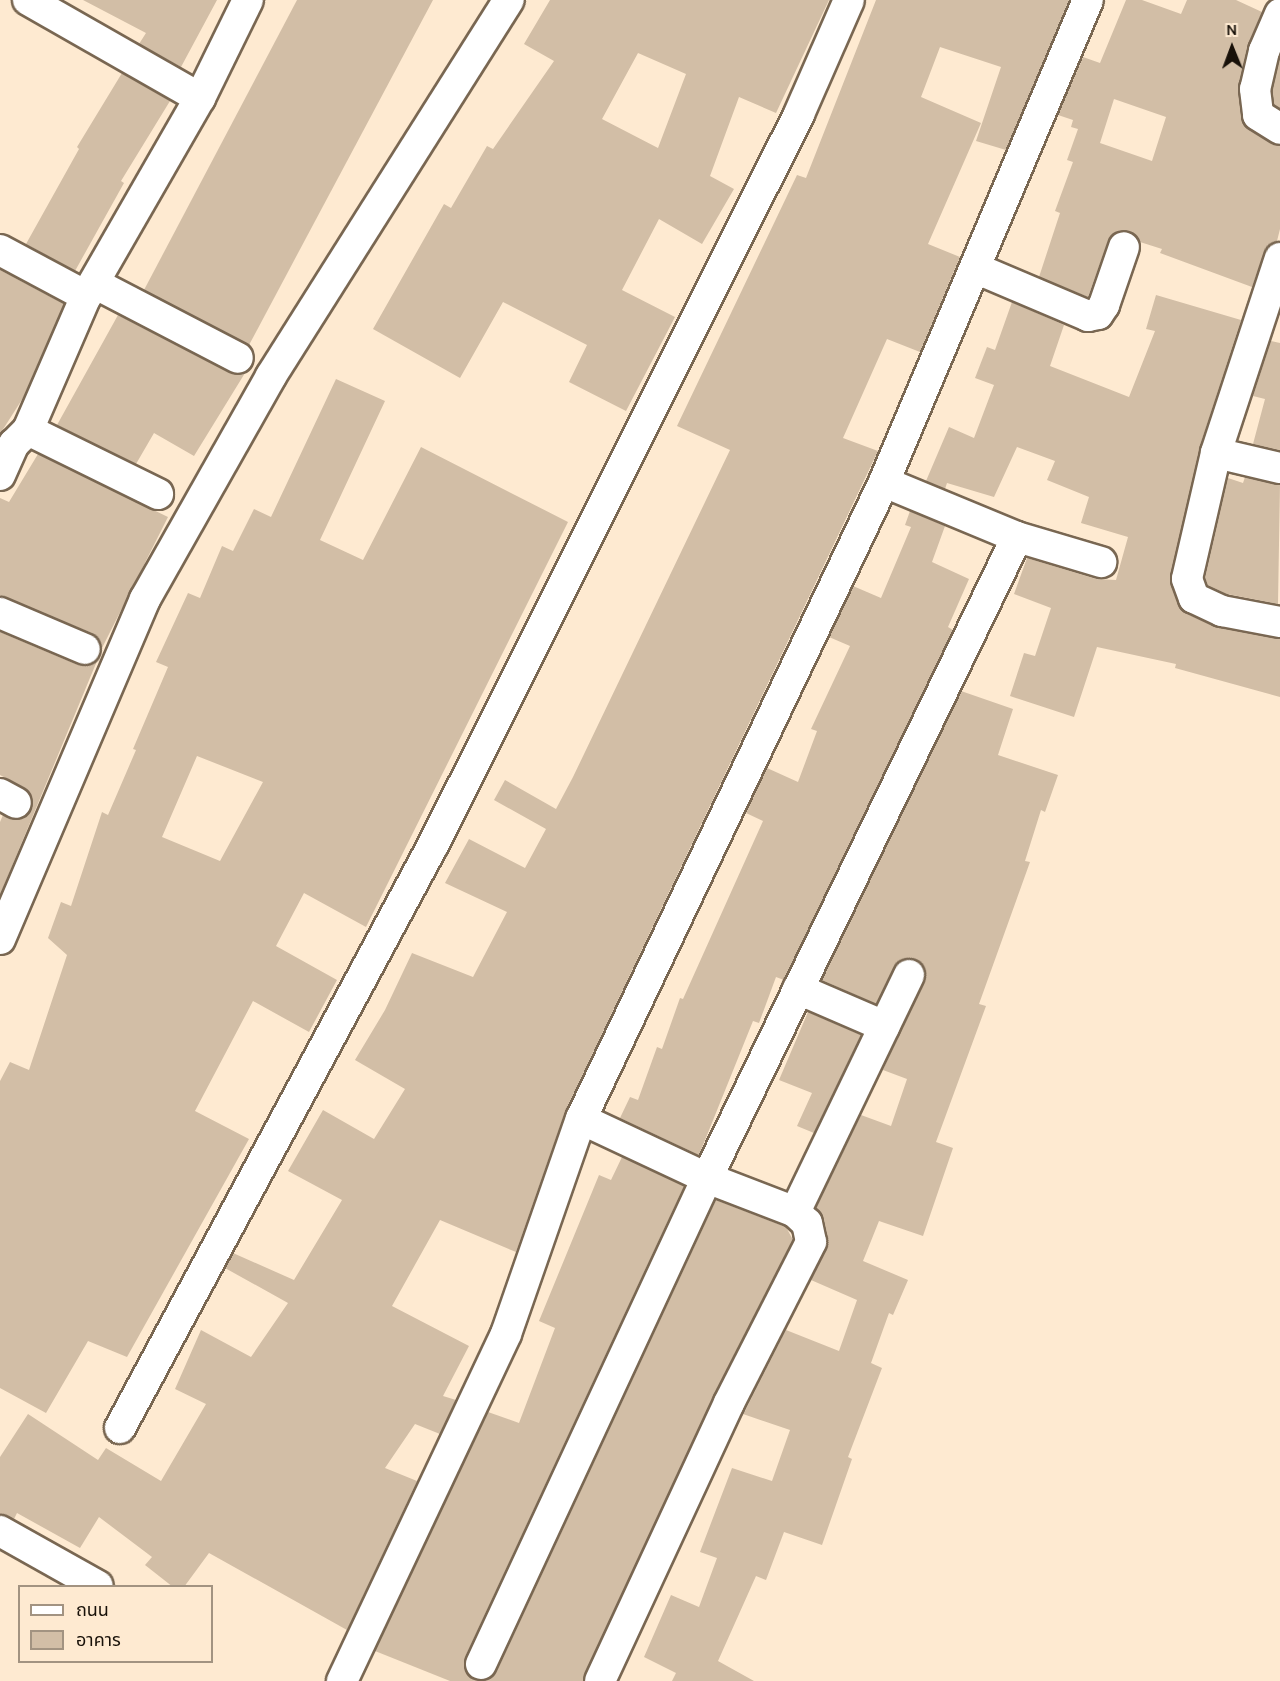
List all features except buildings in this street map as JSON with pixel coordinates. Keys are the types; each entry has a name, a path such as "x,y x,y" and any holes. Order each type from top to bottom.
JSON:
{"street":[{"path":"28,0 200,98"},
{"path":"0,475 14,437 90,290 200,98 249,0"},
{"path":"0,939 145,599 271,376 509,0"},
{"path":"120,1428 433,845 799,114 849,0"},
{"path":"342,1681 506,1335 581,1119 884,482 1088,0"},
{"path":"1280,14 1264,51 1254,89 1258,116 1280,129"},
{"path":"975,268 1088,316 1098,314 1104,305 1124,247"},
{"path":"0,250 238,358"},
{"path":"1280,258 1269,329 1216,453 1187,579 1194,598 1222,611 1280,622"},
{"path":"14,437 158,494"},
{"path":"1216,453 1280,468"},
{"path":"884,482 1017,537 1101,562"},
{"path":"481,1664 706,1178 1017,537"},
{"path":"0,613 85,649"},
{"path":"795,1212 909,975"},
{"path":"798,988 884,1026"},
{"path":"581,1119 706,1178 795,1212 807,1224 811,1242 801,1267 729,1403 600,1681"},
{"path":"0,1532 94,1585"}]}
